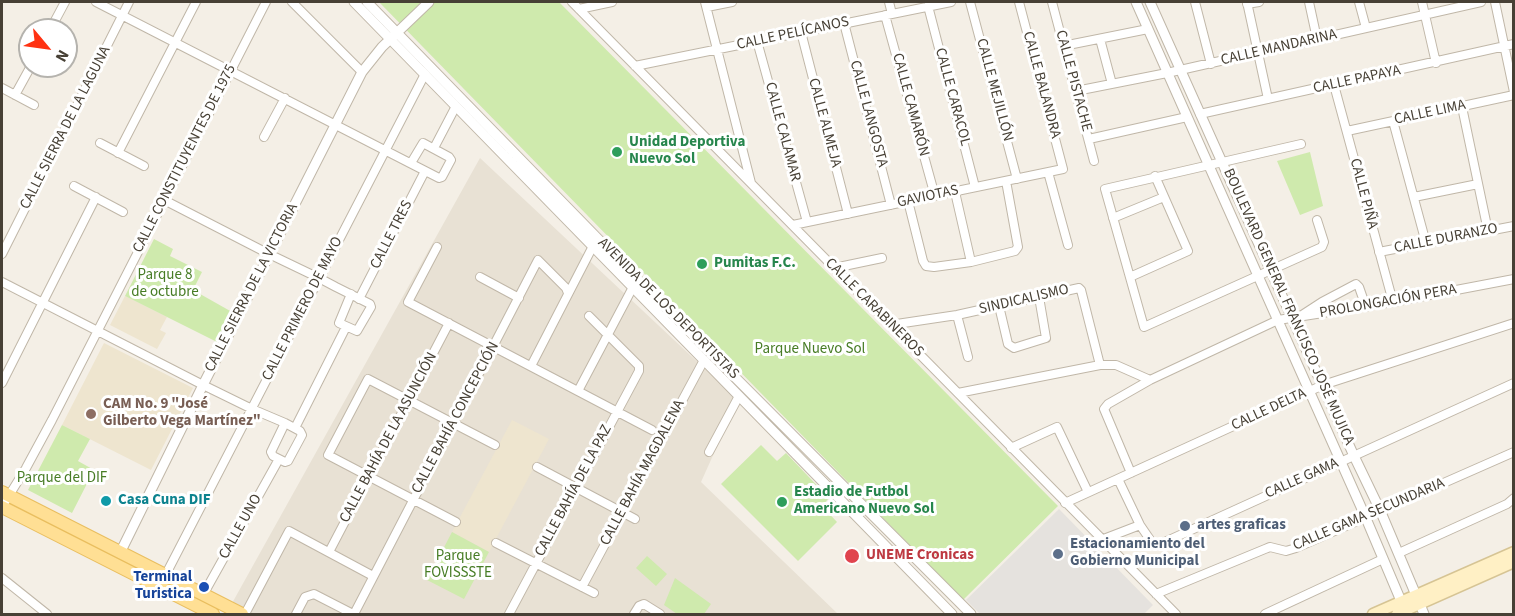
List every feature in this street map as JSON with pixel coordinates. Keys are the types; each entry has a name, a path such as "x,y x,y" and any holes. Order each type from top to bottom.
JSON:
{"main road":[{"path":"5,494 244,615"},
{"path":"2,507 213,615"},
{"path":"1373,615 1403,610 1417,599 1514,552"},
{"path":"1417,599 1514,562"}],"street":[{"path":"56,18 65,2"},
{"path":"96,2 440,178 450,160 449,157 423,143 411,163"},
{"name":"CALLE SIERRA DE LA LAGUNA","path":"2,254 129,2"},
{"path":"118,153 196,2"},
{"name":"CALLE CONSTITUYENTES DE 1975","path":"2,507 5,494 52,420 266,2"},
{"path":"292,2 362,72"},
{"name":"AVENIDA DE LOS DEPORTISTAS","path":"354,2 394,35 582,228 592,246 952,615"},
{"name":"AVENIDA DE LOS DEPORTISTAS","path":"367,2 425,74 456,106 871,512 965,612"},
{"name":"CALLE SIERRA DE LA VICTORIA","path":"120,553 202,385 362,72 382,47 429,2"},
{"name":"CALLE CARABINEROS","path":"572,2 1176,615"},
{"path":"579,9 612,2"},
{"path":"732,2 706,4 751,184"},
{"name":"CALLE CAMARÓN","path":"889,2 889,14 935,196"},
{"name":"CALLE PELÍCANOS","path":"635,66 951,2"},
{"name":"CALLE MEJILLÓN","path":"970,2 1017,179"},
{"name":"CALLE BALANDRA","path":"1019,2 1063,169"},
{"name":"CALLE PISTACHE","path":"1052,2 1094,161"},
{"name":"BOULEVARD GENERAL FRANCISCO JOSÉ MUJICA","path":"1136,2 1365,516 1403,610"},
{"name":"BOULEVARD GENERAL FRANCISCO JOSÉ MUJICA","path":"1150,2 1271,270 1295,317 1424,615"},
{"path":"1195,2 1210,64"},
{"path":"1259,2 1247,3 1268,99"},
{"path":"1309,2 1317,39"},
{"path":"1359,2 1366,28"},
{"path":"1422,2 1436,63"},
{"name":"CALLE MANDARINA","path":"1076,91 1167,74 1425,14 1455,4 1481,2"},
{"path":"1494,2 1514,93"},
{"name":"CALLE CARACOL","path":"928,6 975,187"},
{"name":"CALLE LANGOSTA","path":"844,23 891,205"},
{"path":"1063,46 1148,28"},
{"name":"CALLE ALMEJA","path":"801,32 848,214"},
{"path":"1100,39 1112,84"},
{"name":"CALLE CALAMAR","path":"757,41 807,222"},
{"name":"CALLE PAPAYA","path":"1200,114 1514,44"},
{"name":"CALLE PRIMERO DE MAYO","path":"165,576 425,74"},
{"path":"15,95 24,78"},
{"name":"CALLE PIÑA","path":"1334,85 1393,302"},
{"path":"2,88 34,105"},
{"name":"CALLE LIMA","path":"1347,131 1462,107 1514,93"},
{"path":"264,137 285,98"},
{"path":"434,148 456,106"},
{"path":"1462,107 1488,231"},
{"path":"1089,140 1187,117"},
{"path":"1393,121 1426,243"},
{"path":"100,143 144,166"},
{"path":"1301,144 1105,189 1144,327 1322,247 1324,242 1317,220"},
{"name":"GAVIOTAS","path":"793,225 1063,169"},
{"name":"CALLE TRES","path":"359,299 425,171"},
{"path":"1048,172 1068,245"},
{"path":"1130,278 1188,251 1155,176"},
{"path":"908,201 926,266 971,262 1015,252 1018,247 1005,181"},
{"path":"1414,197 1479,184"},
{"path":"74,186 123,212"},
{"path":"955,192 971,262"},
{"path":"2,383 96,197"},
{"path":"1113,218 1164,197"},
{"path":"164,200 269,254 319,278 351,294 359,299 370,304 371,307 357,332 339,321 351,294"},
{"name":"CALLE DURANZO","path":"1379,252 1514,226"},
{"path":"531,366 592,246"},
{"path":"437,247 408,302 652,430"},
{"path":"834,268 882,258"},
{"name":"CALLE BAHÍA CONCEPCIÓN","path":"353,615 538,260 566,288 568,294"},
{"path":"480,278 519,298"},
{"name":"PROLONGACIÓN PERA","path":"1131,473 1104,409 1105,406 1150,380 1278,320 1366,307 1514,279"},
{"path":"2,282 202,385 285,423 300,431 302,435 288,461 285,462 273,456 271,452 285,423"},
{"path":"1295,317 1356,284 1359,286 1366,307"},
{"path":"578,391 633,287"},
{"name":"SINDICALISMO","path":"890,325 957,315 1080,288 1100,365"},
{"path":"999,306 1008,344 1014,348 1046,338 1040,297"},
{"path":"957,315 968,357"},
{"path":"589,316 608,335"},
{"name":"CALLE BAHÍA DE LA ASUNCIÓN","path":"329,552 449,323"},
{"name":"CALLE DELTA","path":"1065,503 1323,385 1514,323"},
{"path":"295,428 346,327"},
{"name":"CALLE BAHÍA DE LA PAZ","path":"509,615 640,368 608,335"},
{"name":"CALLE BAHÍA MAGDALENA","path":"582,587 704,360"},
{"path":"958,393 1100,365 1116,365 1150,380"},
{"path":"456,522 328,455 368,379 495,445"},
{"name":"CALLE GAMA","path":"1140,525 1152,544 1156,546 1514,383"},
{"path":"709,452 739,396"},
{"path":"771,429 779,422"},
{"path":"1011,448 1058,427 1088,492"},
{"name":"CALLE GAMA SECUNDARIA","path":"1156,594 1270,547 1286,551 1296,548 1514,452"},
{"name":"CALLE UNO","path":"203,595 279,459"},
{"path":"537,467 635,519"},
{"path":"1101,540 1140,525 1118,479"},
{"path":"1399,553 1512,500"},
{"path":"862,523 871,512"},
{"path":"244,615 289,531 374,576"},
{"path":"496,543 594,593"},
{"path":"1265,615 1383,559"},
{"path":"2,578 45,614"},
{"path":"296,615 305,597 314,594 353,615"},
{"path":"634,615 639,606 644,604 660,615"}],"shaded area":[{"path":"480,158 738,400 701,482 838,614 250,614 231,605"},
{"path":"125,296 167,317 160,330 166,333 157,349 110,325"},
{"path":"104,343 193,388 151,470 62,425"},
{"path":"512,420 549,439 489,552 452,532"},
{"name":"Estacionamiento del Gobierno Municipal","path":"1059,509 1153,605 1144,614 980,614 966,600"}],"green space":[{"name":"Unidad Deportiva Nuevo Sol","path":"379,2 559,2 1058,506 963,600"},
{"path":"1310,152 1323,206 1300,215 1277,161"},
{"name":"Parque 8 de octubre","path":"154,239 173,249 170,256 202,272 193,290 232,312 217,342 125,296"},
{"name":"Parque del DIF","path":"62,425 90,439 78,461 94,470 72,513 28,490"},
{"name":"Estadio de Futbol Americano Nuevo Sol","path":"761,445 777,461 786,453 829,498 822,506 837,522 798,561 721,484"},
{"name":"Parque FOVISSSTE","path":"452,532 489,552 464,599 427,580"},
{"path":"647,556 667,574 656,586 636,568"},
{"path":"675,578 711,604 704,614 677,614 664,605"}],"place":[{"name":"Unidad Deportiva Nuevo Sol","path":"617,152"},
{"name":"Pumitas F.C.","path":"702,264"},
{"name":"CAM No. 9 \"José Gilberto Vega Martínez\"","path":"91,414"},
{"name":"Casa Cuna DIF","path":"106,501"},
{"name":"Estadio de Futbol Americano Nuevo Sol","path":"782,502"},
{"name":"artes graficas","path":"1185,526"},
{"name":"Estacionamiento del Gobierno Municipal","path":"1058,554"},
{"name":"UNEME Cronicas","path":"852,556"},
{"name":"Terminal Turistica","path":"204,587"}],"park label":[{"name":"Parque Nuevo Sol","path":"810,350"}]}
